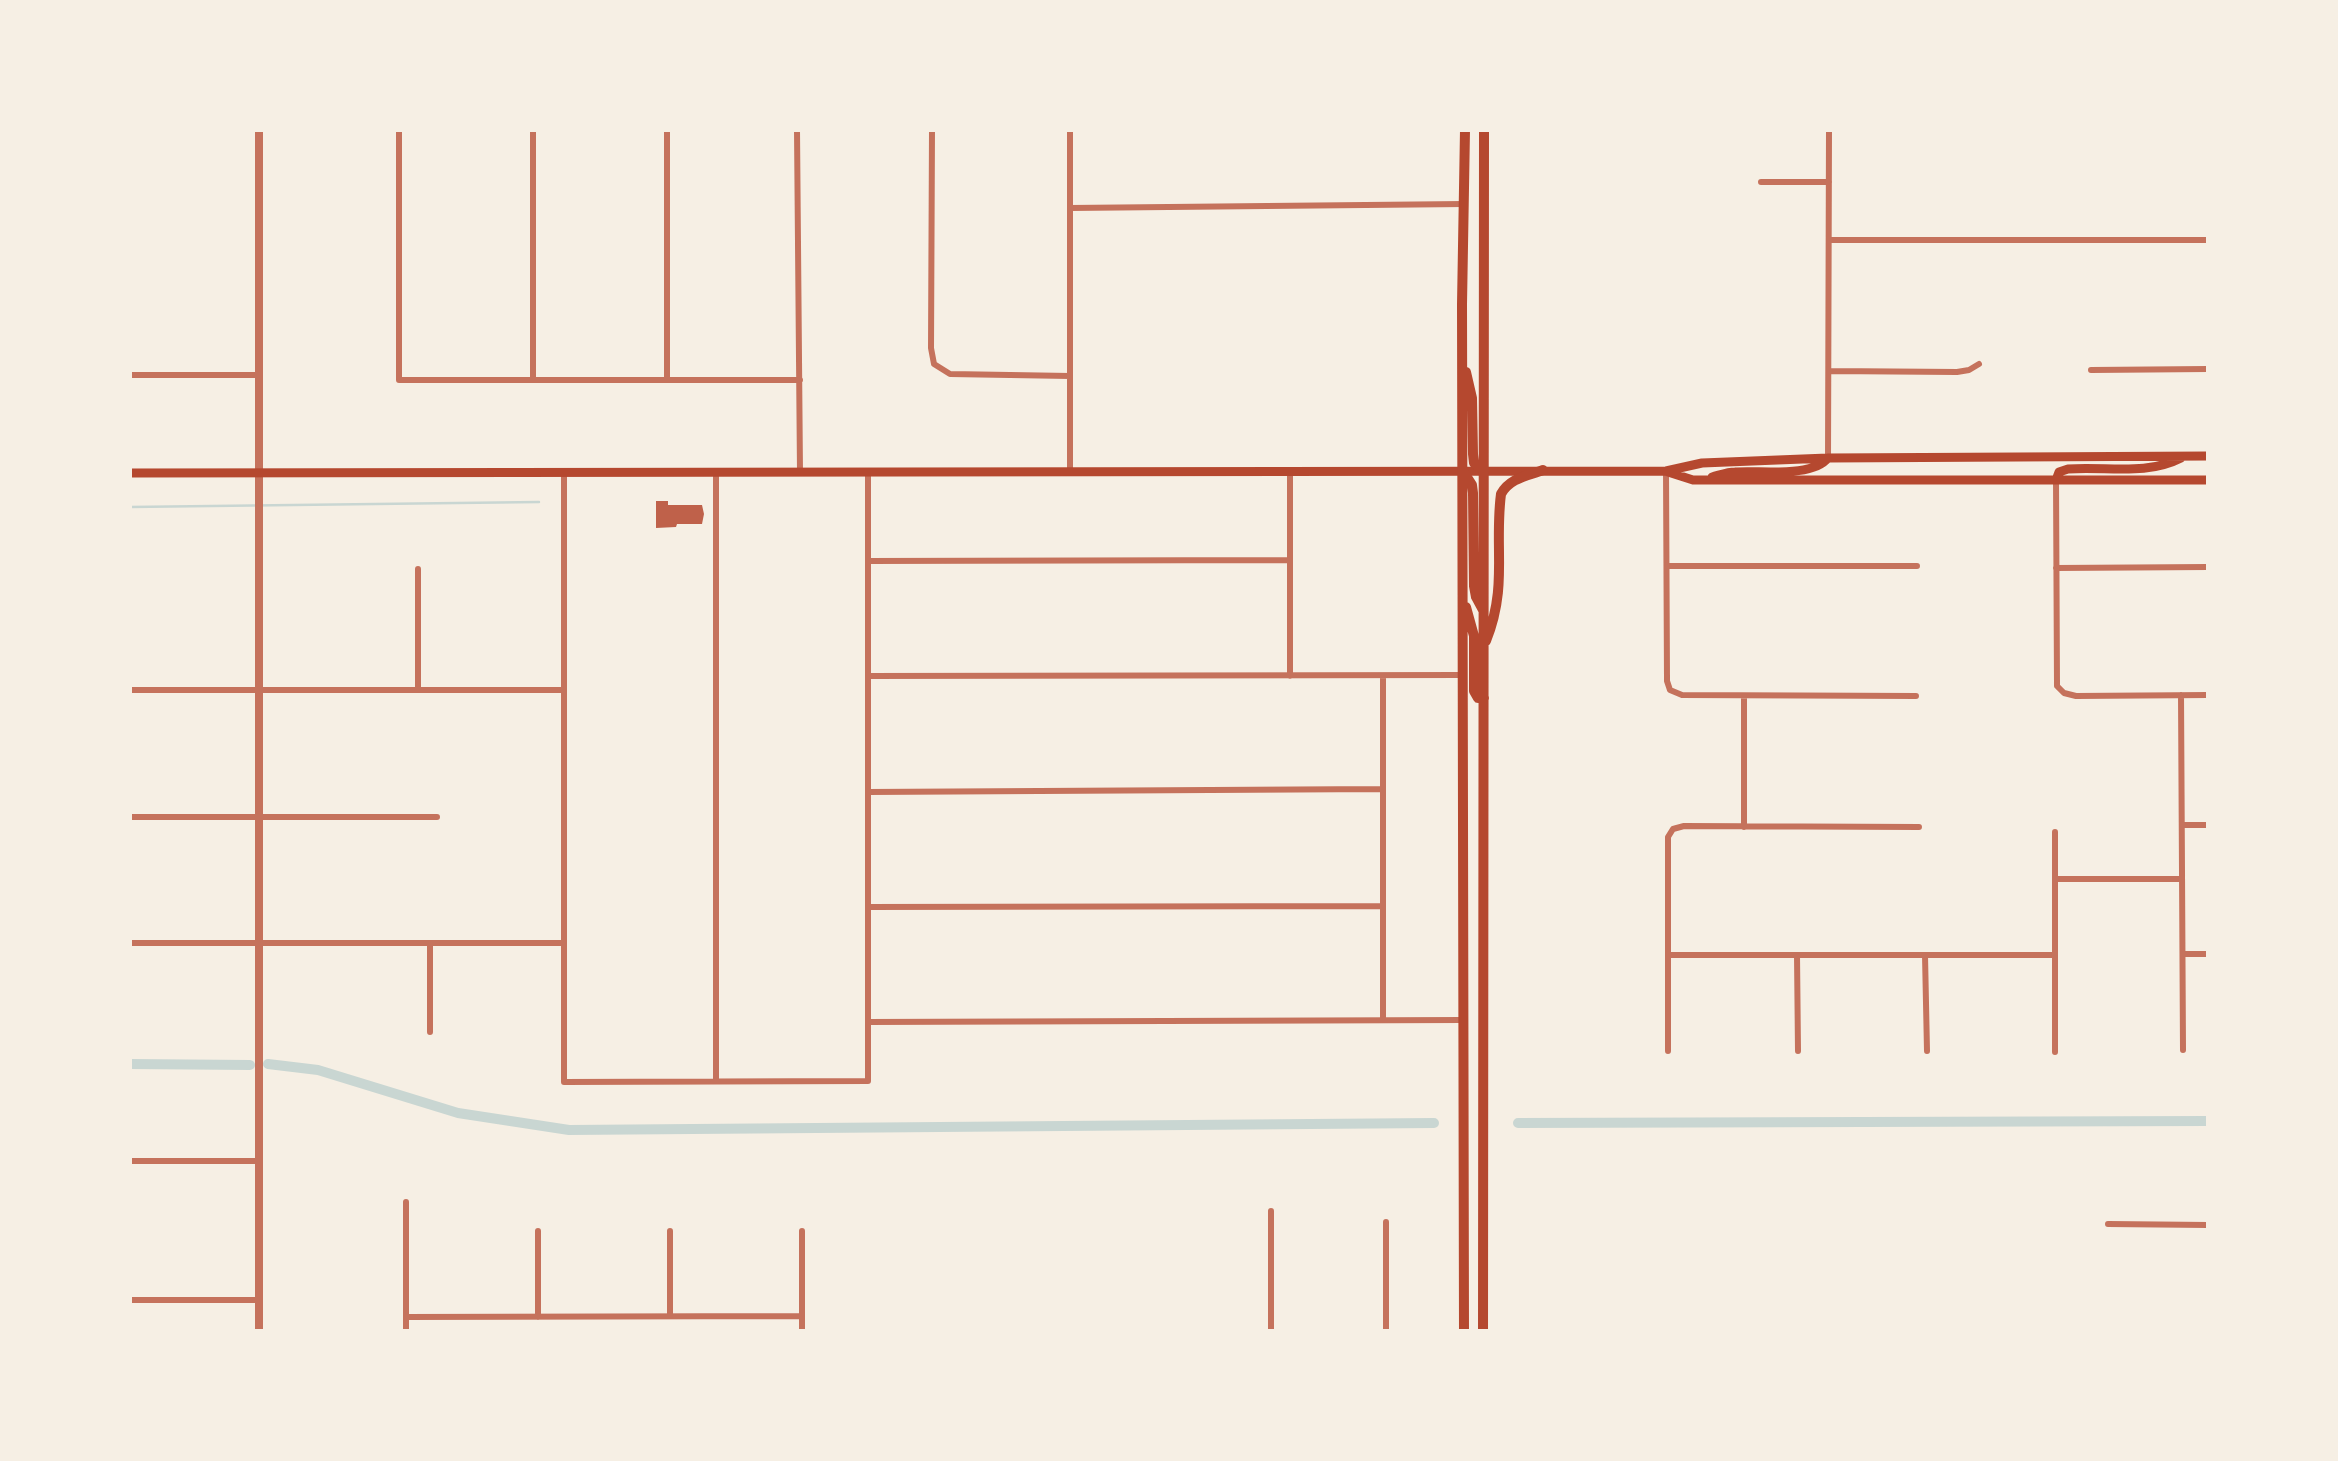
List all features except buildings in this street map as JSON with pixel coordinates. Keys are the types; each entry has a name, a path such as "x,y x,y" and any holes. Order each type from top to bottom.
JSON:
{"main road":[{"path":"1464,1331 1465,130"},
{"path":"1484,130 1484,1331"},
{"path":"1462,357 1470,389 1474,463 1484,470"},
{"path":"130,472 1666,471 1702,463 1828,458 2208,456"},
{"path":"2056,480 2059,472 2068,469 2150,468 2184,457"},
{"path":"1699,480 1730,472 1813,469 1828,458"},
{"path":"1462,470 1473,492 1474,586 1484,610"},
{"path":"1484,647 1499,594 1503,489 1514,480 1543,470"},
{"path":"1666,471 1693,480 2206,479"},
{"path":"1462,597 1473,628 1474,691 1478,698 1484,698"}],"street":[{"path":"259,130 259,1331"},
{"path":"400,130 399,380 800,380"},
{"path":"533,130 533,380"},
{"path":"667,130 667,380"},
{"path":"797,130 800,472"},
{"path":"932,130 934,364 950,374 1070,376"},
{"path":"1070,130 1070,471"},
{"path":"1828,458 1829,130"},
{"path":"1760,182 1829,182"},
{"path":"1070,208 1464,204"},
{"path":"1829,240 2208,240"},
{"path":"1829,370 1957,372 1979,364"},
{"path":"2091,370 2208,369"},
{"path":"130,375 258,375"},
{"path":"1290,471 1290,676"},
{"path":"1666,471 1670,690 1682,695 1916,696"},
{"path":"564,472 564,1082 716,1082 868,1081 868,472"},
{"path":"716,472 716,1082"},
{"path":"2056,480 2057,686 2076,696 2208,695"},
{"path":"868,561 1290,560"},
{"path":"1668,566 1917,566"},
{"path":"2056,568 2208,567"},
{"path":"418,569 418,690"},
{"path":"868,676 1464,675"},
{"path":"1383,676 1383,1020"},
{"path":"130,690 564,690"},
{"path":"2181,695 2183,1050"},
{"path":"1744,696 1744,827"},
{"path":"868,792 1381,789"},
{"path":"130,816 437,816"},
{"path":"2182,824 2208,825"},
{"path":"1668,1051 1668,837 1673,829 1919,827"},
{"path":"2054,832 2055,1052"},
{"path":"2055,879 2182,880"},
{"path":"868,907 1383,906"},
{"path":"130,943 564,942"},
{"path":"430,943 430,1032"},
{"path":"2183,954 2208,954"},
{"path":"1668,955 2055,955"},
{"path":"1797,955 1798,1051"},
{"path":"1925,955 1926,1051"},
{"path":"868,1022 1464,1020"},
{"path":"130,1162 259,1161"},
{"path":"406,1202 406,1331"},
{"path":"1271,1211 1271,1331"},
{"path":"1386,1222 1386,1331"},
{"path":"2108,1224 2208,1225"},
{"path":"538,1231 538,1316"},
{"path":"670,1231 670,1316"},
{"path":"802,1231 802,1331"},
{"path":"130,1300 259,1300"},
{"path":"406,1317 802,1316"}],"waterway":[{"path":"130,507 539,502"},
{"path":"130,1064 250,1065"},
{"path":"268,1064 318,1070 458,1113 569,1130 1434,1123"},
{"path":"1518,1123 2208,1121"}]}
